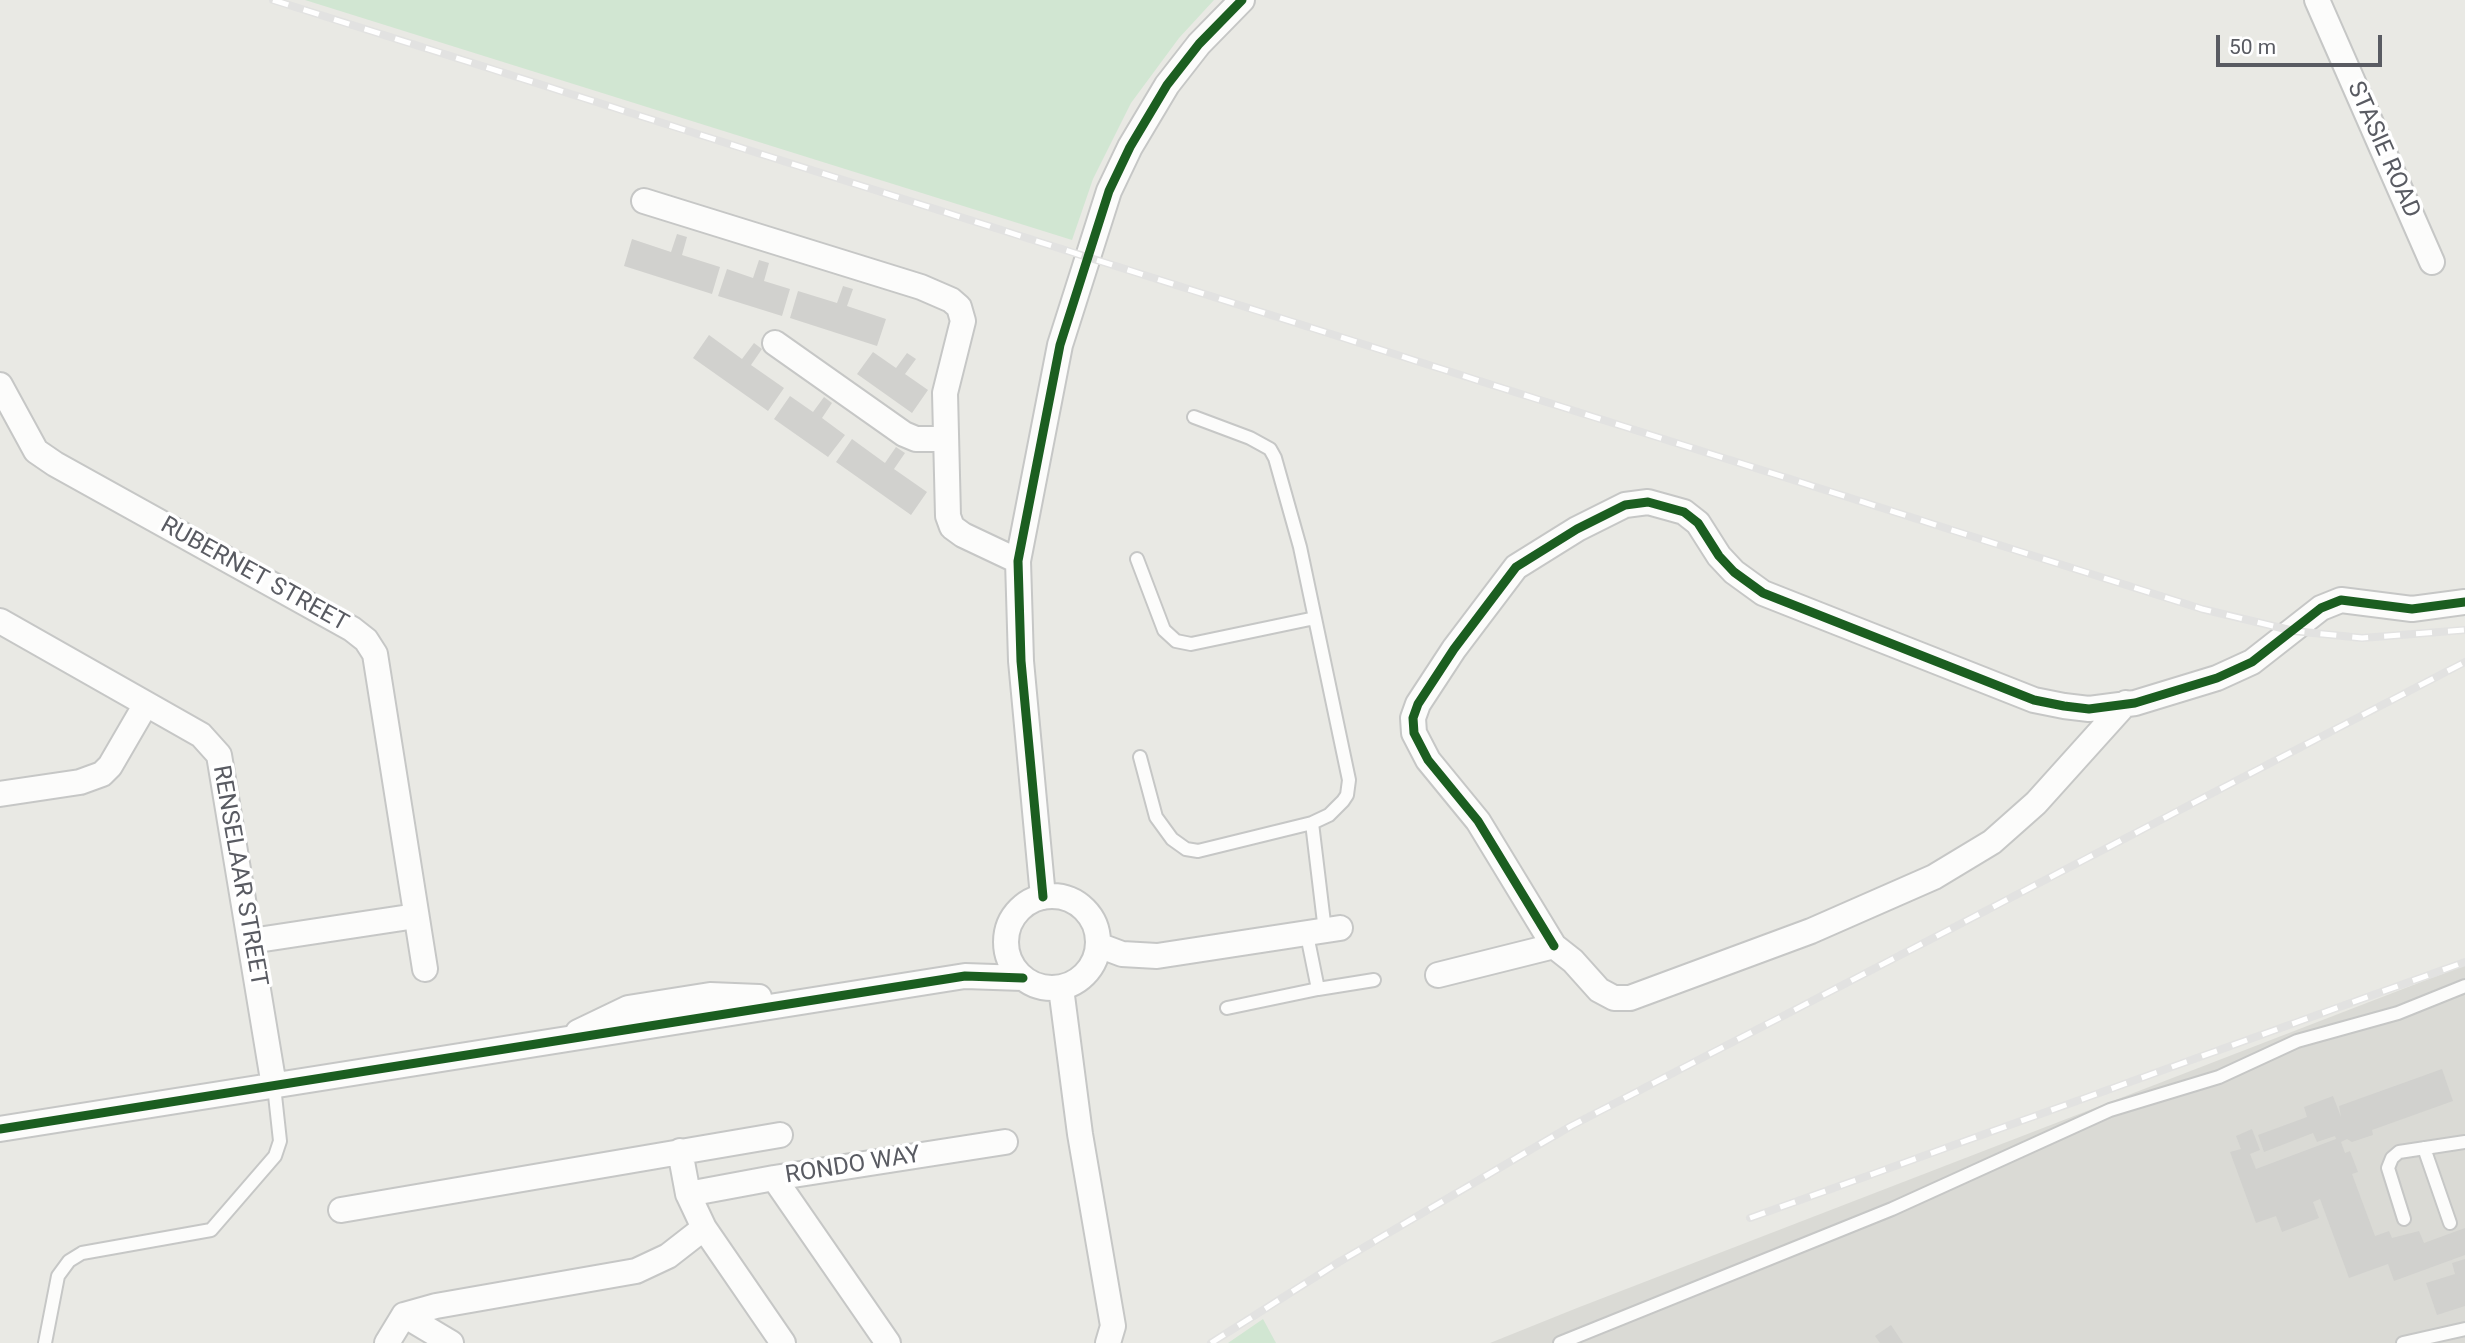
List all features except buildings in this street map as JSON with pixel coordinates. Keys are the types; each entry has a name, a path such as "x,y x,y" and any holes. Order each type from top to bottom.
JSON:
{"street":[{"path":"1043,897 1021,661 1018,561 1060,345 1110,191 1130,147 1167,85 1199,44 1242,0"},
{"name":"STASIE ROAD","path":"2317,0 2432,262"},
{"path":"644,201 951,300 959,307 963,321 946,393 948,516 952,527 1018,561"},
{"path":"775,343 904,434 916,439 946,439"},
{"name":"RUBERNET STREET","path":"0,385 36,450 55,464 352,629 366,640 374,654 425,969"},
{"path":"2126,703 2036,803 1992,842 1934,877 1871,907 1630,998 1614,998 1599,990 1573,961 1554,946 1478,821 1425,754 1415,733 1413,718 1418,704 1454,649 1516,567 1566,535 1625,505 1648,502 1684,512 1698,523 1719,556 1734,572 1763,593 2034,700 2089,709 2167,694 2252,662 2321,608 2341,600 2412,608 2465,602"},
{"name":"RENSELAAR STREET","path":"0,621 201,735 219,755 274,1086"},
{"path":"0,794 80,782 102,774 110,766 146,704"},
{"path":"1043,897 1066,898 1086,912 1093,921 1098,945 1096,957 1083,977 1061,988 1037,986 1023,978 1011,963 1007,945 1008,928 1014,917 1021,908 1043,897"},
{"path":"251,941 416,916"},
{"path":"1098,945 1122,954 1157,956 1324,931"},
{"path":"965,976 1007,945"},
{"path":"1438,975 1554,946"},
{"path":"0,1129 965,976 1023,978"},
{"path":"1061,988 1080,1134 1113,1326 1108,1343"},
{"path":"341,1210 779,1135"},
{"name":"RONDO WAY","path":"888,1343 774,1178 1005,1142"},
{"path":"680,1152 688,1194 704,1228 783,1343"},
{"path":"688,1194 774,1178"},
{"path":"387,1343 404,1315 436,1306 636,1271 668,1256 704,1228"},
{"path":"404,1315 451,1343"}],"lane":[{"path":"1140,757 1157,817 1172,839 1186,849 1198,851 1312,824 1343,802 1347,795 1349,780 1315,618 1275,458 1262,444 1194,417"},
{"path":"1137,559 1164,630 1184,644 1315,618"},
{"path":"1312,824 1324,931 1318,989"},
{"path":"1227,1008 1374,980"},
{"path":"1560,1343 1892,1209 2110,1110 2219,1077 2297,1041 2398,1013 2465,986"},
{"path":"46,1343 58,1276 69,1261 82,1253 211,1230 275,1156 279,1141 274,1086"},
{"path":"2404,1219 2388,1168 2392,1158 2399,1152 2465,1142"},
{"path":"2424,1148 2450,1223"},
{"path":"2403,1343 2465,1329"}],"shaded area":[{"path":"2465,965 2465,1343 1490,1343 1577,1308"}],"green space":[{"path":"305,0 1214,0 1179,38 1131,103 1093,179 1072,240"},
{"path":"1263,1319 1276,1343 1228,1343"}],"railway":[{"path":"273,0 2202,609 2294,631 2362,638 2465,630"},
{"path":"1211,1343 1339,1262 1571,1126 2465,662"},
{"path":"1750,1218 2465,962"}],"cycle path":[{"path":"1043,897 1021,661 1018,561 1060,345 1109,191 1130,147 1167,85 1199,44 1242,0"},
{"path":"1554,946 1478,821 1428,760 1414,733 1413,718 1418,704 1454,649 1516,567 1577,529 1625,505 1648,502 1684,512 1698,523 1719,556 1734,572 1763,593 2034,700 2089,709 2135,703 2217,678 2252,662 2321,608 2341,600 2412,609 2465,602"},
{"path":"0,1129 965,976 1023,978"}]}
